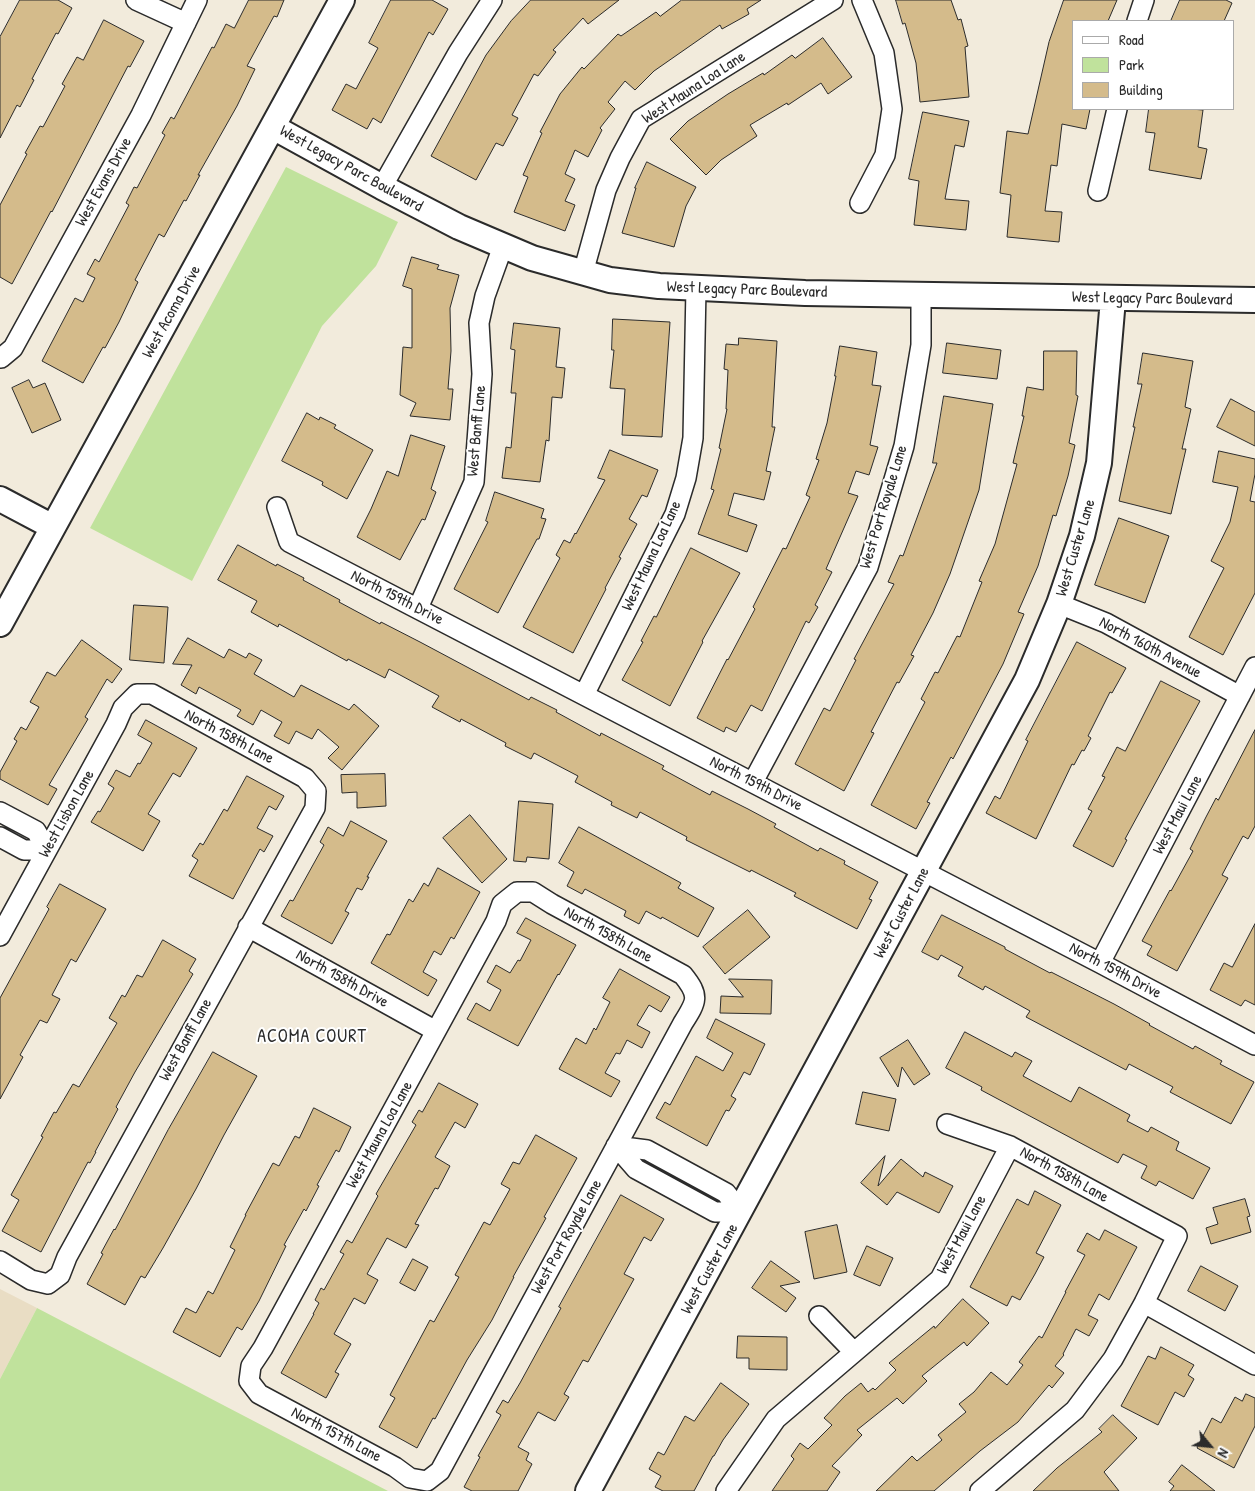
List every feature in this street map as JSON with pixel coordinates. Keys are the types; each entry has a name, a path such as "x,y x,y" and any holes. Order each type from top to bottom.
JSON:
{"street":[{"path":"136,0 186,24"},
{"name":"West Evans Drive","path":"1,358 13,348 141,115 198,0"},
{"name":"West Acoma Drive","path":"0,624 342,0"},
{"path":"382,187 458,53 492,0"},
{"name":"West Mauna Loa Lane","path":"583,273 606,190 620,158 641,119 833,0"},
{"path":"860,203 885,155 892,109 884,53 862,0"},
{"path":"1137,20 1144,0"},
{"path":"1098,191 1117,110"},
{"name":"West Legacy Parc Boulevard","path":"273,127 459,227 532,258 610,280 696,288 921,295 1255,300"},
{"name":"West Banff Lane","path":"418,608 474,482 482,374 479,323 485,296 503,246"},
{"name":"West Mauna Loa Lane","path":"584,695 675,514 686,478 693,438 696,288"},
{"name":"West Port Royale Lane","path":"753,782 868,567 904,446 921,345 921,295"},
{"name":"West Custer Lane","path":"588,1491 741,1212 1027,680 1059,604 1082,536 1099,464 1113,299"},
{"path":"0,499 53,527"},
{"name":"North 159th Drive","path":"277,507 289,542 1255,1045"},
{"name":"North 160th Avenue","path":"1059,604 1106,623 1240,696"},
{"name":"West Maui Lane","path":"1100,963 1255,667"},
{"name":"North 158th Lane","path":"137,694 152,694 306,778 316,791"},
{"name":"West Lisbon Lane","path":"0,936 123,708 137,694"},
{"name":"West Banff Lane","path":"0,1261 31,1280 48,1284 60,1276 66,1257 315,808 316,791"},
{"path":"0,812 36,831 47,850"},
{"path":"0,837 24,850 47,850"},
{"name":"West Mauna Loa Lane","path":"249,1381 251,1366 263,1348 496,921 502,904 517,892"},
{"name":"North 158th Lane","path":"517,892 533,892 684,975 694,988"},
{"name":"North 158th Drive","path":"248,927 436,1031"},
{"name":"West Port Royale Lane","path":"427,1481 440,1471 683,1022 694,1005 694,988"},
{"name":"North 158th Lane","path":"947,1124 1010,1146 1177,1236 1144,1303"},
{"path":"616,1146 647,1150 726,1193 741,1212"},
{"path":"616,1146 636,1169 715,1212 741,1212"},
{"name":"West Maui Lane","path":"726,1491 776,1419 940,1279 1010,1146"},
{"path":"663,1184 674,1165"},
{"path":"980,1491 1075,1410 1113,1359 1144,1303 1255,1365"},
{"path":"819,1316 854,1352"},
{"name":"North 157th Lane","path":"249,1381 259,1394 395,1467 410,1478 427,1481"}],"shaded area":[{"path":"0,1289 37,1308 0,1379"}],"green space":[{"path":"286,167 398,222 376,266 322,326 192,581 90,528"},
{"path":"37,1308 388,1491 0,1491 0,1379"}],"building":[{"path":"20,0 58,0 72,8 58,34 56,33 20,107 17,105 0,138 0,37"},
{"path":"249,0 284,0 277,17 274,16 247,66 255,69 237,106 198,175 200,175 186,201 184,200 164,237 159,234 135,280 138,282 119,322 83,383 42,361 75,298 83,302 95,278 87,274 95,259 99,262 129,205 126,203 134,187 137,188 165,135 162,133 171,117 174,119 226,24 234,28"},
{"path":"391,0 432,0 448,9 433,35 429,32 381,123 373,118 367,129 332,110 346,84 356,89 378,48 369,43"},
{"path":"531,0 619,0 588,24 583,18 553,50 556,52 538,76 534,74 512,115 518,118 503,146 496,143 476,180 431,156 486,55 511,21"},
{"path":"682,0 761,0 747,9 749,14 722,29 720,25 654,71 635,90 625,81 608,102 615,109 600,128 602,130 588,157 575,150 565,174 575,179 565,201 575,205 565,231 514,212 528,177 523,175 542,133 540,132 560,94 582,67 584,69 618,34 621,36 656,12 660,16"},
{"path":"896,0 951,0 958,20 961,19 968,46 965,47 969,97 920,102 916,63 905,23 903,24"},
{"path":"1064,0 1117,0 1108,20 1072,20 1072,110 1090,110 1086,129 1062,124 1057,166 1051,165 1045,211 1062,212 1059,242 1007,237 1011,195 1000,193 1007,131 1028,134 1049,42"},
{"path":"1180,0 1226,0 1232,3 1224,20 1171,20"},
{"path":"104,20 144,41 130,67 128,66 12,284 0,277 0,205 27,154 25,153 40,126 43,127 65,86 62,84 77,57 83,60"},
{"path":"823,38 852,77 828,94 821,83 788,105 787,103 750,125 757,136 721,160 706,175 670,139 688,121 728,94 763,73 764,75 792,55 795,58"},
{"path":"1149,110 1203,110 1198,147 1207,149 1201,179 1149,170 1155,133 1146,132"},
{"path":"923,112 969,121 964,147 955,145 945,199 969,201 966,230 914,225 919,181 909,179"},
{"path":"647,162 696,187 686,206 674,247 622,233 635,188"},
{"path":"412,257 439,265 437,269 459,275 450,308 451,351 448,389 453,389 450,420 410,416 416,403 400,395 403,347 412,348 412,289 403,286"},
{"path":"613,319 670,322 662,437 622,435 625,389 610,388 614,350 612,350"},
{"path":"514,323 560,328 556,367 565,368 562,398 552,397 549,441 546,440 540,482 502,478 506,447 511,448 516,393 511,393 515,350 511,349"},
{"path":"739,338 777,341 772,427 775,427 766,471 771,472 764,500 734,493 728,515 757,525 747,552 698,534 714,490 711,489 721,449 719,448 727,409 728,370 724,369 726,344 738,345"},
{"path":"947,343 1001,350 997,379 943,373"},
{"path":"840,346 877,352 872,385 881,386 870,445 878,447 869,475 856,471 848,493 858,496 826,569 832,572 815,605 818,607 809,623 806,621 762,711 751,705 736,732 726,727 724,732 697,718 755,609 753,607 783,548 786,549 810,497 806,495 819,460 816,459 827,423"},
{"path":"1044,351 1077,351 1076,395 1078,396 1069,443 1075,445 1068,476 1056,516 1053,515 1038,566 1018,612 1024,614 1003,664 953,759 951,757 927,802 930,803 916,829 871,805 925,702 921,699 935,672 938,673 957,636 960,637 982,582 979,581 995,544 1017,464 1013,463 1024,416 1022,416 1027,387 1043,390"},
{"path":"1143,353 1193,361 1185,407 1191,409 1182,449 1186,449 1171,514 1119,501 1142,384 1138,384"},
{"path":"29,380 33,388 45,383 61,420 32,433 12,388"},
{"path":"944,396 993,404 979,490 950,574 933,613 911,655 914,656 899,683 897,682 871,732 874,733 844,791 795,764 824,708 830,711 856,660 854,659 894,584 888,582 900,555 903,556 937,463 933,463"},
{"path":"1231,399 1255,412 1255,446 1217,427"},
{"path":"307,413 319,420 320,417 336,425 334,428 373,450 347,499 322,485 323,482 282,461"},
{"path":"411,435 445,446 431,489 436,492 425,520 422,519 400,560 357,537 387,471 398,476"},
{"path":"610,450 658,470 647,497 642,495 629,519 637,524 573,653 523,627 560,558 556,555 564,540 570,543 605,480 598,478"},
{"path":"1219,451 1255,459 1255,474 1250,501 1255,502 1255,593 1223,655 1189,637 1224,568 1211,561 1230,522 1238,487 1213,482"},
{"path":"495,492 544,509 541,518 546,519 539,539 537,539 498,613 454,589 488,522 486,521"},
{"path":"1119,518 1169,536 1145,603 1095,585"},
{"path":"238,545 276,566 277,564 304,578 303,580 340,600 339,602 380,624 381,622 529,700 531,697 557,710 556,712 600,736 601,733 664,766 662,769 710,795 712,791 776,824 774,827 818,851 820,848 845,861 844,864 878,882 869,899 872,900 857,929 794,896 796,893 686,840 687,837 640,812 637,818 611,805 612,802 575,782 578,776 534,753 531,759 505,746 506,743 461,719 460,722 432,707 439,696 389,669 385,678 348,659 347,661 279,624 278,627 251,612 257,601 218,580"},
{"path":"691,548 740,573 702,641 670,706 622,680"},
{"path":"134,605 168,607 164,663 130,660"},
{"path":"188,638 224,658 229,649 246,658 249,653 262,660 254,674 294,697 301,685 349,710 354,704 379,726 342,770 328,758 339,747 318,729 312,739 296,731 289,744 274,736 282,722 261,710 253,725 237,716 241,710 199,687 196,694 181,685 192,665 173,664"},
{"path":"82,640 122,669 112,683 107,679 85,717 88,719 49,785 57,789 48,805 0,779 0,772 17,741 14,739 21,727 26,730 39,707 30,702 47,672 55,676"},
{"path":"1077,642 1126,668 1112,693 1110,692 1088,736 1091,738 1084,751 1082,750 1074,765 1072,764 1036,839 986,813 995,796 1000,799 1028,741 1026,740"},
{"path":"1161,681 1200,701 1125,839 1127,840 1113,867 1073,846 1092,811 1088,809 1105,777 1102,776 1117,747 1125,751"},
{"path":"146,720 197,748 180,777 173,773 148,814 160,821 143,851 91,822 98,811 100,812 114,788 108,784 116,770 130,777 152,743 138,735"},
{"path":"1255,730 1255,826 1248,839 1243,836 1222,875 1228,878 1177,971 1147,955 1152,946 1142,941 1193,851 1190,849 1206,817 1216,798 1218,800"},
{"path":"385,774 386,806 357,808 357,792 342,793 341,775"},
{"path":"247,776 284,796 276,810 269,806 257,828 273,836 264,852 260,849 233,899 189,876 198,860 192,856 200,843 203,845 224,809 227,811"},
{"path":"519,801 553,804 549,859 527,857 526,862 514,861"},
{"path":"470,815 507,859 482,883 443,838"},
{"path":"351,821 387,841 362,890 357,888 345,911 349,913 332,944 281,916 290,900 293,901 324,845 320,842 328,827 343,836"},
{"path":"579,827 681,883 678,888 714,908 698,937 662,917 661,919 646,911 639,924 624,916 626,911 585,889 582,894 567,886 574,872 559,863"},
{"path":"438,868 480,892 454,939 451,937 441,955 434,951 423,972 437,980 428,996 371,963 387,934 390,935 409,899 413,902 424,883 428,886"},
{"path":"60,884 106,909 76,962 71,959 52,995 60,999 47,1023 40,1020 20,1055 23,1057 0,1099 0,998 49,909 47,907"},
{"path":"748,910 770,937 725,974 703,947"},
{"path":"942,915 1005,947 1005,949 1050,973 1114,1004 1193,1049 1195,1046 1222,1061 1220,1064 1254,1082 1231,1124 1170,1092 1173,1087 1129,1064 1126,1070 1026,1017 1030,1011 985,986 983,990 958,976 963,967 941,955 938,960 922,952"},
{"path":"526,918 576,945 518,1046 467,1019 476,1003 490,1011 501,990 487,982 496,965 510,973 518,960 520,961 531,940 517,933"},
{"path":"1255,924 1255,1005 1245,1000 1241,1006 1210,990 1224,963 1232,967"},
{"path":"163,940 196,959 189,971 193,974 135,1072 116,1107 118,1109 96,1152 90,1163 88,1162 41,1252 2,1231 19,1200 11,1195 43,1137 41,1136 54,1112 56,1113 73,1084 79,1087 117,1023 109,1018 122,995 125,997 137,975 142,977"},
{"path":"620,969 670,997 661,1012 649,1005 637,1025 650,1032 642,1048 627,1040 620,1054 616,1053 605,1073 620,1081 611,1097 559,1069 576,1038 586,1044 594,1028 596,1030 610,1002 603,998"},
{"path":"729,979 772,980 771,1014 720,1013 721,996 743,997"},
{"path":"716,1019 765,1044 750,1075 744,1072 731,1096 736,1099 729,1111 726,1110 707,1146 656,1118 665,1102 670,1105 696,1056 723,1071 733,1053 707,1038"},
{"path":"965,1032 1012,1057 1015,1052 1032,1061 1023,1076 1071,1102 1079,1087 1130,1115 1127,1121 1148,1132 1151,1127 1179,1142 1176,1150 1210,1168 1193,1199 1159,1181 1156,1186 1141,1178 1147,1166 1123,1154 1118,1163 981,1090 982,1087 946,1068"},
{"path":"908,1040 930,1074 914,1085 902,1067 898,1087 880,1058"},
{"path":"213,1052 257,1076 163,1248 145,1278 141,1276 125,1305 87,1284 114,1229"},
{"path":"439,1083 478,1104 465,1128 455,1122 435,1157 450,1166 438,1189 435,1188 415,1224 419,1225 406,1248 387,1238 367,1274 378,1280 365,1304 354,1298 334,1334 351,1344 335,1372 339,1374 326,1398 281,1373 314,1314 319,1303 315,1300 321,1288 324,1290 344,1254 340,1252 347,1240 352,1243 378,1196 376,1194 416,1125 412,1122 419,1110 422,1112"},
{"path":"863,1092 896,1099 889,1131 856,1124"},
{"path":"314,1108 351,1127 339,1152 336,1150 317,1185 319,1186 306,1211 304,1209 284,1245 286,1246 259,1301 242,1330 237,1327 220,1357 173,1332 186,1308 196,1313 208,1291 213,1294 235,1250 230,1247 273,1163 279,1166 295,1136 299,1138"},
{"path":"536,1135 577,1158 544,1217 546,1218 513,1277 492,1320 417,1448 379,1427 395,1398 390,1395 430,1320 434,1322 459,1277 455,1275 484,1222 490,1225 510,1189 501,1184 513,1162 519,1164"},
{"path":"885,1156 878,1186 901,1159 923,1177 925,1172 953,1186 939,1213 897,1192 887,1205 861,1183"},
{"path":"1035,1191 1061,1205 1036,1253 1044,1257 1035,1274 1020,1300 1012,1296 1007,1306 970,1287 1017,1199 1028,1205"},
{"path":"621,1195 664,1219 651,1241 644,1237 624,1274 634,1279 588,1362 583,1360 564,1394 569,1397 555,1421 538,1412 518,1447 529,1453 526,1460 532,1464 518,1491 472,1491 464,1487 480,1457 478,1456 501,1415 496,1412 503,1400 508,1403 520,1383 561,1308 559,1307"},
{"path":"1245,1199 1250,1216 1247,1217 1251,1232 1211,1244 1206,1228 1218,1224 1213,1208"},
{"path":"837,1225 847,1272 814,1279 805,1232"},
{"path":"1105,1230 1137,1247 1109,1300 1099,1294 1088,1315 1098,1320 1089,1336 1076,1329 1064,1355 1055,1366 1064,1373 1052,1388 1049,1385 1018,1422 980,1451 934,1491 876,1491 912,1456 917,1461 942,1440 938,1435 966,1412 959,1404 974,1392 991,1372 1007,1385 1023,1365 1019,1362 1039,1336 1042,1338 1085,1255 1077,1251 1087,1233 1099,1240"},
{"path":"867,1246 893,1258 880,1286 854,1275"},
{"path":"413,1259 428,1267 415,1291 400,1283"},
{"path":"771,1261 800,1282 780,1286 796,1298 786,1312 752,1288"},
{"path":"1201,1266 1238,1286 1225,1311 1188,1291"},
{"path":"963,1299 989,1323 967,1346 964,1342 922,1376 927,1381 903,1404 897,1398 857,1430 862,1435 832,1466 840,1472 827,1491 772,1491 794,1459 791,1456 800,1443 808,1449 832,1425 824,1418 845,1396 861,1383 868,1392 873,1388 875,1390 896,1370 889,1363 934,1326 935,1328"},
{"path":"738,1336 787,1337 787,1370 749,1369 749,1358 737,1358"},
{"path":"1161,1347 1194,1365 1188,1375 1194,1379 1184,1397 1175,1392 1158,1425 1121,1406 1148,1356 1155,1359"},
{"path":"721,1383 749,1404 723,1440 694,1491 663,1491 655,1487 661,1476 649,1469 658,1452 664,1455 685,1416 694,1421"},
{"path":"1246,1394 1255,1398 1255,1426 1234,1468 1197,1448 1212,1418 1221,1423 1235,1397 1242,1401"},
{"path":"1113,1415 1137,1438 1104,1472 1119,1491 1033,1491 1057,1468 1102,1432 1099,1429"},
{"path":"1182,1465 1215,1491 1170,1491 1174,1486 1169,1482"}],"district":[{"name":"ACOMA COURT","path":"312,1037"}]}
